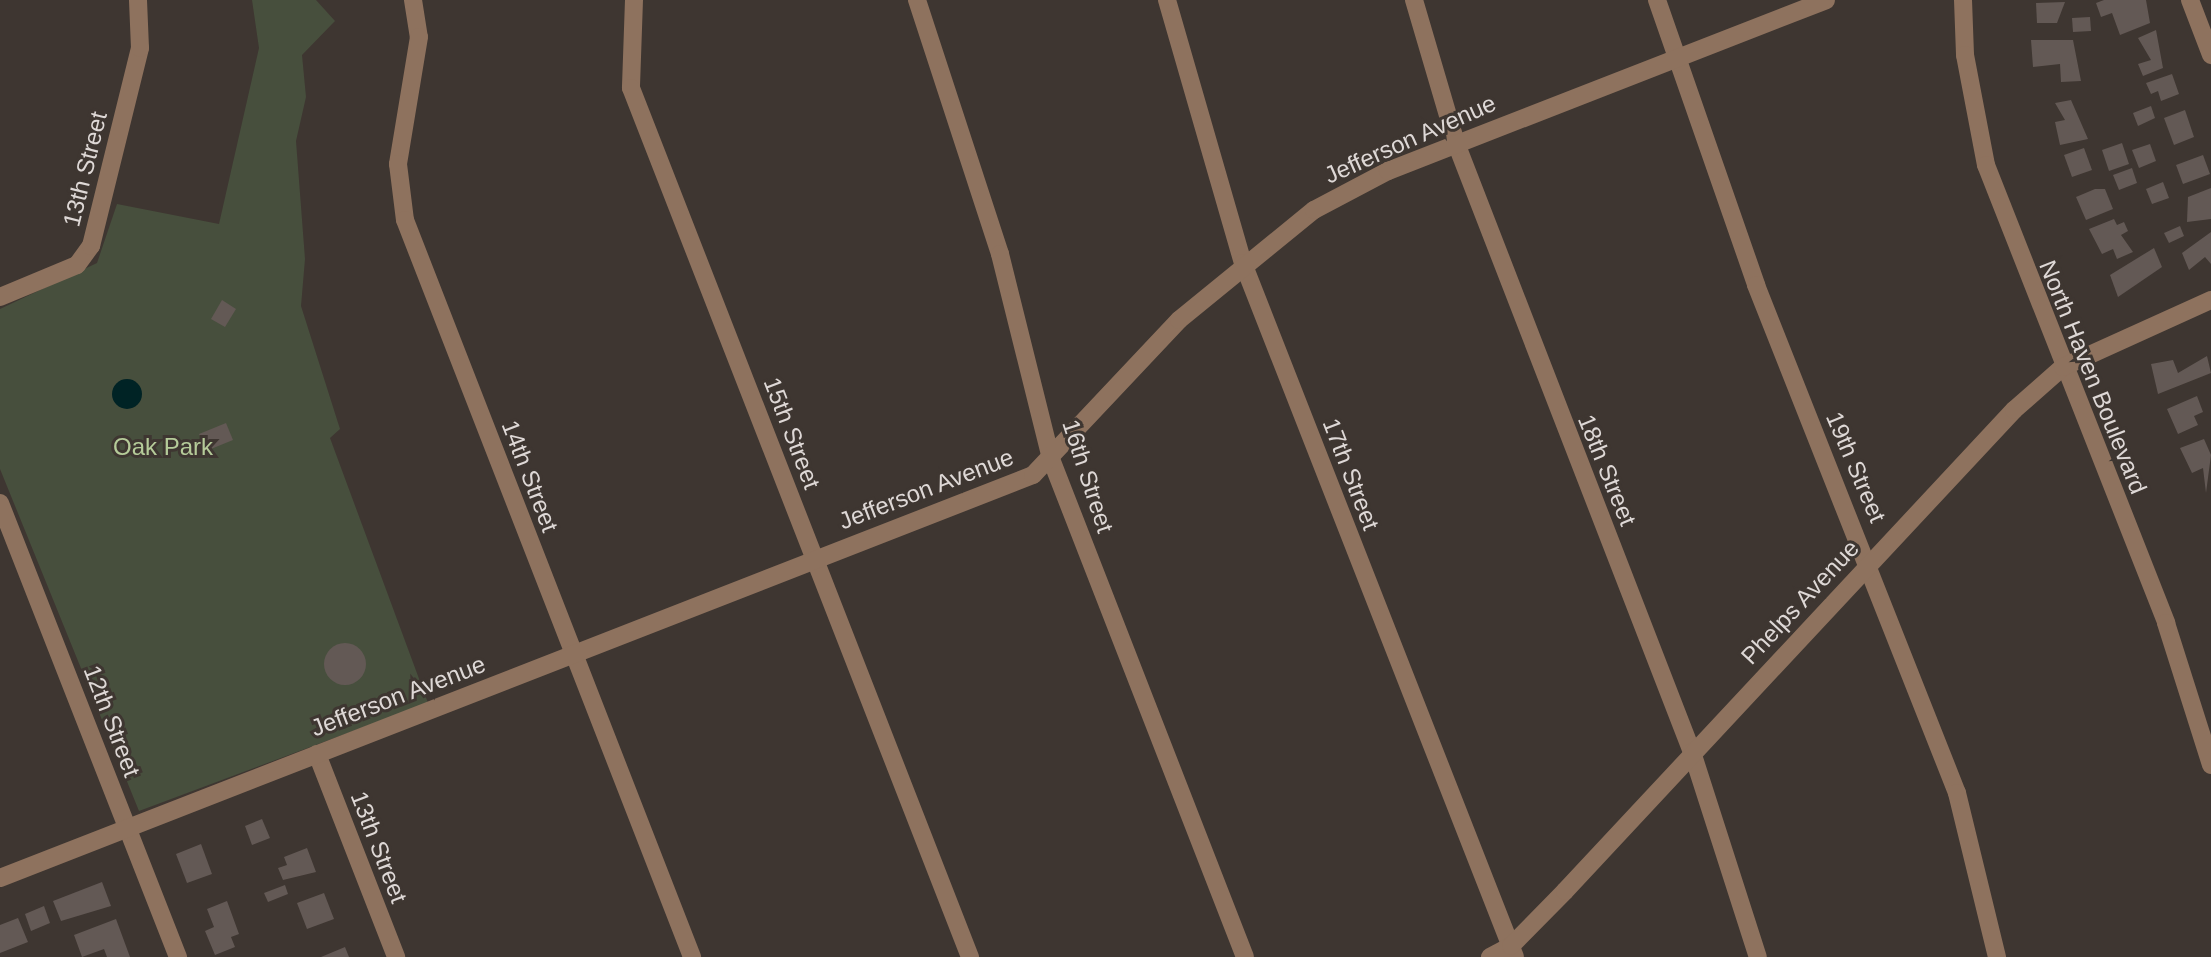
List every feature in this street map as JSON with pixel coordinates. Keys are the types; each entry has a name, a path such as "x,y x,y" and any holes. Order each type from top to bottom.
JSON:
{"street":[{"name":"13th Street","path":"0,297 76,265 91,246 140,48 138,0"},
{"name":"14th Street","path":"413,0 419,37 398,164 405,220 692,957"},
{"name":"15th Street","path":"634,0 631,88 970,957"},
{"name":"16th Street","path":"917,0 1000,254 1051,459 1245,957"},
{"name":"17th Street","path":"1167,0 1243,263 1513,952"},
{"name":"18th Street","path":"1414,0 1456,143 1692,752 1758,957"},
{"name":"19th Street","path":"1657,0 1756,285 1870,562 1957,793 1997,957"},
{"name":"Jefferson Avenue","path":"0,878 815,558 995,492 1051,459 1179,320 1243,263 1350,189 1456,143 1826,0"},
{"name":"North Haven Boulevard","path":"1963,0 1965,55 1986,165 2063,367 2166,623 2211,765"},
{"path":"2190,0 2211,55"},
{"name":"Phelps Avenue","path":"1490,957 1513,952 1692,752 1870,562 2063,367 2211,300"},
{"name":"12th Street","path":"0,503 178,957"},
{"name":"13th Street","path":"317,754 396,957"}],"green space":[{"name":"Oak Park","path":"252,0 316,0 335,21 302,55 306,97 296,141 305,259 301,306 340,429 330,438 428,703 139,811 0,469 0,309 97,263 117,204 219,224 259,48"}],"water":[{"path":"127,379 138,383 142,394 138,405 127,409 116,405 112,394 116,383"}],"building":[{"path":"2104,0 2146,0 2150,23 2120,35 2112,13 2101,17 2096,3"},
{"path":"2065,2 2057,23 2037,23 2036,3"},
{"path":"2090,17 2091,31 2073,32 2072,18"},
{"path":"2156,30 2163,68 2143,76 2138,64 2151,60 2138,38"},
{"path":"2031,40 2073,40 2081,81 2061,82 2060,64 2033,67"},
{"path":"2172,74 2179,94 2161,101 2158,91 2151,94 2146,83"},
{"path":"2071,100 2088,139 2060,145 2055,122 2065,120 2055,103"},
{"path":"2151,106 2155,118 2138,126 2133,113"},
{"path":"2185,110 2194,137 2174,145 2164,118"},
{"path":"2122,143 2129,164 2109,171 2102,150"},
{"path":"2150,144 2156,161 2139,168 2132,150"},
{"path":"2084,148 2092,170 2072,177 2064,155"},
{"path":"2203,155 2210,174 2183,184 2176,165"},
{"path":"2132,168 2137,183 2119,190 2113,175"},
{"path":"2163,182 2169,198 2152,204 2146,189"},
{"path":"2211,188 2211,219 2187,222 2188,197"},
{"path":"2095,189 2105,189 2113,209 2086,220 2076,197"},
{"path":"2114,219 2117,225 2124,222 2128,231 2121,235 2133,252 2117,259 2113,249 2102,254 2089,229"},
{"path":"2180,226 2184,236 2169,243 2164,233"},
{"path":"2211,232 2211,264 2205,257 2189,270 2182,253"},
{"path":"2154,248 2162,267 2118,297 2110,275"},
{"path":"222,300 236,309 225,327 211,319"},
{"path":"2207,356 2211,373 2158,394 2151,364 2173,360 2178,373"},
{"path":"2197,396 2203,412 2194,416 2198,425 2178,434 2167,409"},
{"path":"226,423 233,440 206,451 199,434"},
{"path":"2204,439 2211,455 2206,493 2203,468 2192,473 2180,448"},
{"path":"345,643 360,649 366,664 360,679 345,685 330,679 324,664 330,649"},
{"path":"262,819 270,838 252,845 245,826"},
{"path":"201,844 212,874 187,883 176,854"},
{"path":"307,848 316,872 283,880 278,868 287,865 284,857"},
{"path":"102,882 111,906 61,921 53,901"},
{"path":"285,885 288,894 268,902 264,893"},
{"path":"324,893 334,919 307,929 297,903"},
{"path":"227,901 239,934 231,937 235,947 215,955 205,931 214,927 207,909"},
{"path":"44,906 50,923 31,931 25,914"},
{"path":"18,918 28,942 0,953 0,925"},
{"path":"116,919 130,957 107,957 104,949 82,957 74,935"},
{"path":"345,947 349,957 321,957"}]}
